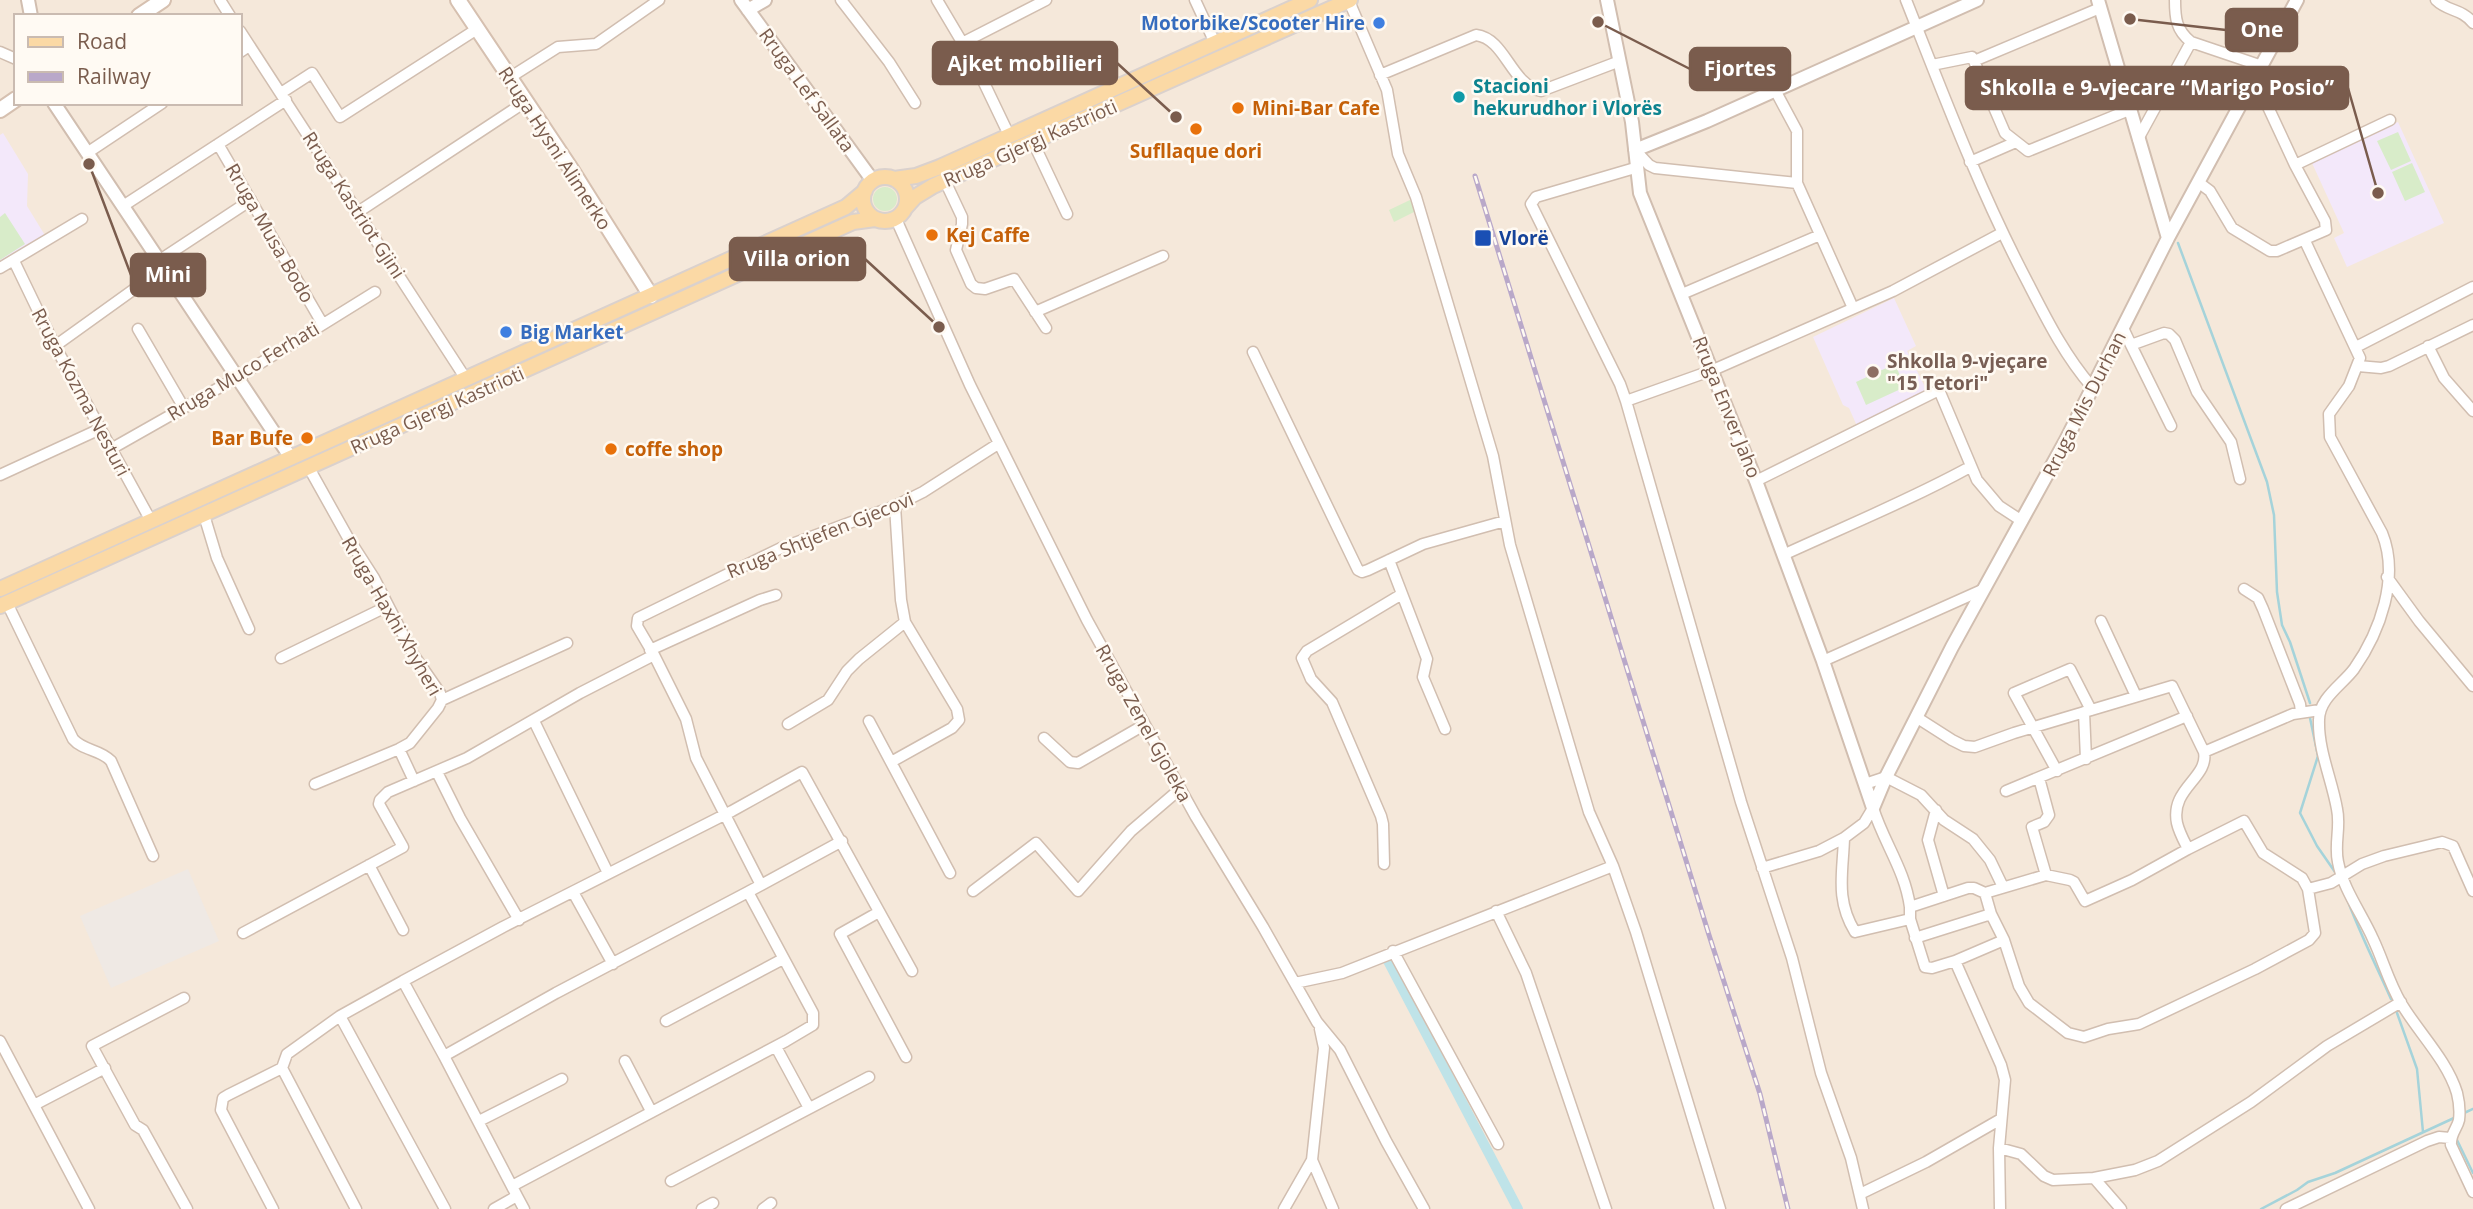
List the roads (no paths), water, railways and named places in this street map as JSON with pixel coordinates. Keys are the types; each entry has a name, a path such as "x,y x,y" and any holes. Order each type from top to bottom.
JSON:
{"main road":[{"path":"142,14 163,0"},
{"name":"Rruga Hysni Alimerko","path":"458,0 651,296"},
{"name":"Rruga Gjergj Kastrioti","path":"894,179 927,172 1310,0"},
{"name":"Rruga Gjergj Kastrioti","path":"906,207 923,191 1350,0"},
{"path":"881,177 894,179 906,190 906,207 896,219 875,219 866,210 863,197 869,186 881,177"},
{"name":"Rruga Gjergj Kastrioti","path":"0,589 846,207 869,186"},
{"name":"Rruga Gjergj Kastrioti","path":"3,605 853,222 875,219"}],"street":[{"path":"509,78 558,47 596,44 659,0"},
{"path":"744,5 765,0"},
{"path":"841,0 889,62 915,103"},
{"path":"937,0 964,42 1009,135"},
{"path":"964,42 1046,0"},
{"path":"1195,0 1215,43"},
{"path":"1350,0 1391,105 1398,154 1420,209 1493,456 1505,521 1589,812 1613,866 1636,932 1720,1209"},
{"name":"Rruga Enver Jaho","path":"1607,0 1632,122 1635,168 1644,205 1756,481 1823,661 1873,808"},
{"path":"1906,0 1970,162 2002,233 2055,334 2092,387"},
{"path":"1797,183 1655,168 1635,150 1977,0"},
{"path":"2175,0 2178,27 2191,42 2262,66"},
{"name":"Rruga Mis Durhan","path":"1873,808 1886,777 1982,590 2066,440 2168,238 2297,0"},
{"path":"2436,0 2441,5 2465,13 2473,22"},
{"path":"1974,61 2099,4 2168,238"},
{"name":"Rruga Lef Sallata","path":"744,5 869,186"},
{"path":"123,206 218,144 284,97 312,73 340,117 477,29"},
{"name":"Rruga Kastriot Gjini","path":"242,34 466,379"},
{"path":"1380,75 1476,35 1493,43 1520,80 1535,90 1541,91 1620,61"},
{"path":"2138,139 2191,42"},
{"path":"242,51 250,46"},
{"path":"1932,65 1972,57 2005,133 2028,151 2129,110"},
{"path":"2198,182 2210,191 2232,228 2270,251 2305,241 2326,230 2255,79"},
{"path":"1775,90 1797,131 1797,183 1853,309"},
{"path":"358,212 526,102"},
{"path":"55,105 291,458"},
{"path":"88,153 159,105"},
{"path":"2295,165 2390,120"},
{"path":"1033,142 1067,214"},
{"path":"1970,162 2016,142"},
{"name":"Rruga Musa Bodo","path":"218,144 322,323"},
{"path":"1635,168 1536,197 1531,204 1626,401 1762,869 1792,958 1829,1100 1851,1158 1863,1209"},
{"path":"945,181 962,217 956,250 971,284 985,289 1014,279 1046,328"},
{"path":"55,346 251,200"},
{"path":"0,268 82,219"},
{"name":"Rruga Zenel Gjoleka","path":"896,219 998,444 1087,620 1180,789 1317,1022 1340,1050 1385,1141 1424,1209"},
{"path":"1626,401 1713,370 1853,309 1893,291 2002,233"},
{"path":"1682,294 1820,235"},
{"path":"2305,241 2360,358 2349,386 2329,414 2330,437 2386,543 2386,600 2371,638 2353,670 2320,710 2322,746 2339,818 2337,858 2401,1002 2442,1063 2456,1091 2459,1120 2450,1138 2473,1192"},
{"path":"1035,312 1163,256"},
{"name":"Rruga Kozma Nesturi","path":"14,261 55,346 151,521"},
{"path":"2356,347 2473,288"},
{"name":"Rruga Muco Ferhati","path":"111,449 238,377 374,292"},
{"path":"2358,366 2389,366 2473,325"},
{"path":"2123,328 2171,426"},
{"path":"138,330 184,408"},
{"path":"2131,345 2164,333 2175,340 2197,392 2231,442 2241,479"},
{"path":"2428,346 2444,378 2473,411"},
{"path":"1253,352 1354,566 1362,572 1430,542 1505,521"},
{"path":"1756,481 1939,390 1970,467 1987,494 1999,506 2022,521"},
{"path":"0,475 100,429"},
{"name":"Rruga Shtjefen Gjecovi","path":"652,652 637,626 638,618 781,548 895,506 923,492 998,444"},
{"path":"1783,555 1914,497 1970,467"},
{"name":"Rruga Haxhi Xhyheri","path":"309,468 413,654 442,700 420,732 399,749 315,783"},
{"path":"891,762 952,728 959,720 957,709 905,622 895,506"},
{"path":"204,515 225,576 249,629"},
{"path":"1389,560 1427,659 1423,677 1445,729"},
{"path":"2387,577 2418,621 2473,686"},
{"path":"2244,589 2258,598 2301,712"},
{"path":"1823,661 1982,590"},
{"path":"1384,864 1381,816 1332,702 1311,679 1301,658 1307,651 1402,594"},
{"path":"243,933 403,847 379,804 388,792 437,772 534,721 652,652 760,600 776,595"},
{"path":"3,605 77,744 101,753 111,761 153,856"},
{"path":"281,658 388,606"},
{"path":"2101,621 2136,696"},
{"path":"788,724 828,700 847,671 905,622"},
{"path":"442,700 567,643"},
{"path":"652,652 681,709 696,758 761,885"},
{"path":"2057,771 2014,692 2070,669 2087,710 2087,759"},
{"path":"1916,718 1964,746 1985,744 2034,726 2172,686 2204,752 2203,766 2179,796 2177,804 2176,820 2188,849"},
{"path":"2204,752 2301,712 2320,710"},
{"path":"2006,791 2187,716"},
{"path":"534,721 608,873"},
{"path":"869,721 950,873"},
{"path":"1044,738 1070,762 1078,763 1144,725"},
{"path":"399,749 414,781"},
{"path":"437,772 460,818 519,919"},
{"path":"273,1209 223,1116 220,1104 223,1098 282,1068 287,1055 293,1049 340,1016 519,919 724,815 802,772 912,971"},
{"path":"1865,784 1886,777 1921,795 1951,825 1973,839 1982,849 2003,887"},
{"path":"2039,778 2049,815 2044,822 2032,827 2046,875"},
{"path":"973,891 1037,843 1078,891 1131,831 1180,789"},
{"path":"1762,869 1819,851 1844,838 1864,823 1873,808"},
{"path":"1873,808 1896,857 1923,964 1928,968 1955,961 2004,940"},
{"path":"1936,810 1928,840 1944,896"},
{"path":"1910,907 1974,888 1985,893 2046,875 2074,882 2085,901 2244,821 2263,853 2302,878 2308,889 2315,933 2309,940 2255,969 2139,1024 2108,1028 2084,1037 2068,1033 2029,1003 2019,986 1985,893"},
{"path":"1844,838 1841,891 1845,916 1855,932 1910,919"},
{"path":"444,1056 842,841"},
{"path":"2308,889 2330,883 2362,864 2384,856 2442,842 2453,846 2473,891"},
{"path":"369,865 403,930"},
{"path":"1295,983 1342,973 1613,866"},
{"path":"573,892 613,964"},
{"path":"494,1209 515,1191 651,1111 809,1028 815,1019 748,892"},
{"path":"1496,911 1527,973 1606,1209"},
{"path":"879,912 840,934 906,1056"},
{"path":"1915,938 1991,914"},
{"path":"1393,951 1498,1144"},
{"path":"666,1021 783,959"},
{"path":"1955,961 2004,1072 2005,1090 1999,1148 2000,1209"},
{"path":"403,981 524,1209"},
{"path":"184,998 92,1046 135,1125 143,1130 187,1209"},
{"path":"1999,1148 2021,1154 2044,1176 2053,1180 2094,1178 2135,1170 2158,1161 2251,1102 2327,1046 2401,1002"},
{"path":"340,1016 445,1209"},
{"path":"1284,1209 1312,1160 1324,1048 1317,1022"},
{"path":"0,1041 89,1209"},
{"path":"776,1047 809,1108"},
{"path":"625,1062 651,1111"},
{"path":"34,1105 104,1068"},
{"path":"282,1068 356,1209"},
{"path":"671,1181 869,1077"},
{"path":"479,1121 562,1079"},
{"path":"1860,1194 1926,1162 2001,1119"},
{"path":"2286,1209 2427,1141 2439,1137 2450,1138"},
{"path":"1312,1160 1333,1209"},
{"path":"2094,1178 2121,1209"},
{"path":"702,1209 713,1203"}],"waterway":[{"path":"2178,243 2267,482 2274,515 2277,592 2282,625 2310,703"},
{"path":"2310,718 2318,756 2300,813 2317,846 2335,872"},
{"path":"2346,896 2391,999"},
{"path":"1388,961 1518,1209"},
{"path":"2397,1013 2417,1069 2423,1132"},
{"path":"2462,1114 2473,1109"},
{"path":"2261,1209 2308,1182 2335,1173 2454,1118"},
{"path":"2457,1140 2473,1173"}],"railway":[{"path":"1475,176 1760,1094 1788,1209"}],"place":[{"name":"One","path":"2130,19"},
{"name":"Fjortes","path":"1598,22"},
{"name":"Motorbike/Scooter Hire","path":"1379,23"},
{"name":"Stacioni hekurudhor i Vlorës","path":"1459,97"},
{"name":"Mini-Bar Cafe","path":"1238,108"},
{"name":"Ajket mobilieri","path":"1176,117"},
{"name":"Sufllaque dori","path":"1196,129"},
{"name":"Mini","path":"89,164"},
{"name":"Shkolla e 9-vjecare “Marigo Posio”","path":"2378,193"},
{"name":"Kej Caffe","path":"932,235"},
{"name":"Vlorë","path":"1483,238"},
{"name":"Villa orion","path":"939,327"},
{"name":"Big Market","path":"506,332"},
{"name":"Shkolla 9-vjeçare \"15 Tetori\"","path":"1873,372"},
{"name":"Bar Bufe","path":"307,438"},
{"name":"coffe shop","path":"611,449"}]}
